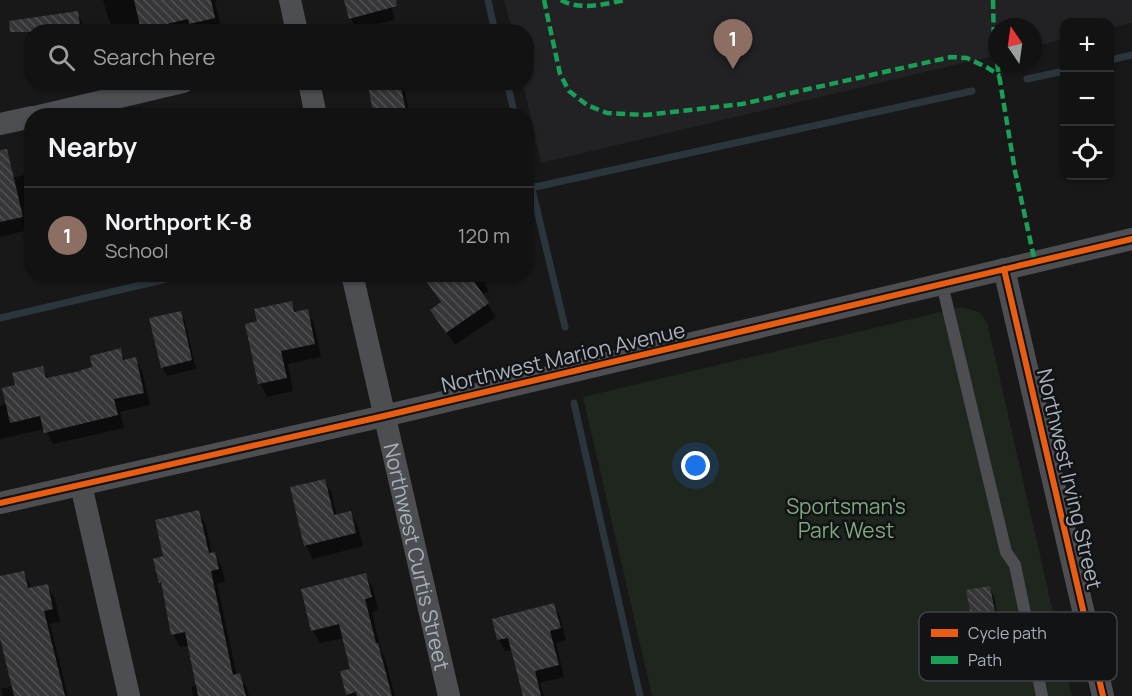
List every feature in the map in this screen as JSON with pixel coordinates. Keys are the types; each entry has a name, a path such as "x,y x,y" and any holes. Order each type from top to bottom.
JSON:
{"street":[{"path":"290,0 295,24"},
{"path":"73,108 149,90"},
{"path":"311,90 314,108"},
{"path":"0,124 24,119"},
{"name":"Northwest Marion Avenue","path":"0,503 384,416 1132,239"},
{"name":"Northwest Irving Street","path":"1004,269 1084,612"},
{"name":"Northwest Curtis Street","path":"354,282 449,696"},
{"path":"81,485 129,696"},
{"name":"Northwest Irving Street","path":"1100,681 1103,696"}],"lane":[{"path":"942,284 1006,552 1015,565 1025,612"},
{"path":"1039,681 1042,696"}],"shaded area":[{"path":"504,0 1132,0 1132,23 1114,27 1114,18 1060,18 1060,40 1042,45 1042,18 988,18 988,57 541,163 534,132 534,108 529,108 525,90 534,90 534,24 510,24"}],"green space":[{"name":"Sportsman's Park West","path":"962,307 979,312 987,322 1053,612 919,612 919,681 1069,681 1072,696 652,696 583,397"}],"building":[{"path":"134,0 211,0 215,18 189,24 188,19 167,24 140,24"},
{"path":"344,0 396,0 397,6 349,19"},
{"path":"78,11 80,24 24,24 24,32 10,32 9,21"},
{"path":"369,90 402,90 405,108 372,108"},
{"path":"7,149 23,217 0,222 0,150"},
{"path":"427,282 475,282 489,303 446,333 430,310 441,302"},
{"path":"292,301 294,312 308,309 315,344 281,351 287,378 258,384 245,324 257,321 254,309"},
{"path":"181,311 192,360 161,368 149,318"},
{"path":"121,348 123,360 136,357 144,393 114,399 118,415 44,433 40,416 10,423 2,388 15,385 12,373 43,366 46,378 81,371 92,367 90,356"},
{"path":"325,479 334,515 351,511 356,533 304,546 290,487"},
{"path":"199,510 209,553 215,552 219,569 211,571 233,675 240,673 246,696 198,696 185,632 171,635 161,582 159,583 153,559 163,556 155,520"},
{"path":"24,571 28,588 48,584 53,609 44,611 65,696 14,696 0,638 0,576"},
{"path":"366,573 372,597 365,599 392,696 357,696 356,692 346,695 340,671 350,669 339,624 311,631 301,589"},
{"path":"990,586 995,612 970,612 966,590"},
{"path":"554,603 561,628 550,631 559,665 535,671 541,696 523,696 508,638 497,640 492,619"}],"waterway":[{"path":"488,0 493,24"},
{"path":"1114,59 1132,55"},
{"path":"1027,79 1060,72"},
{"path":"509,90 513,108"},
{"path":"534,187 972,91"},
{"path":"534,197 565,327"},
{"path":"0,318 154,282"},
{"path":"574,403 640,696"}],"marked path":[{"path":"544,0 560,74 569,91 587,105 607,113 646,115 742,104 951,57 967,58 1000,76"},
{"path":"561,0 584,6 625,0"},
{"path":"993,0 993,18"},
{"path":"998,72 1015,171 1035,262"}],"cycle path":[{"path":"0,503 384,416 1132,239"},
{"path":"1004,269 1084,612"},
{"path":"1100,681 1103,696"}],"place":[{"name":"Northport K-8","path":"733,69"}]}
